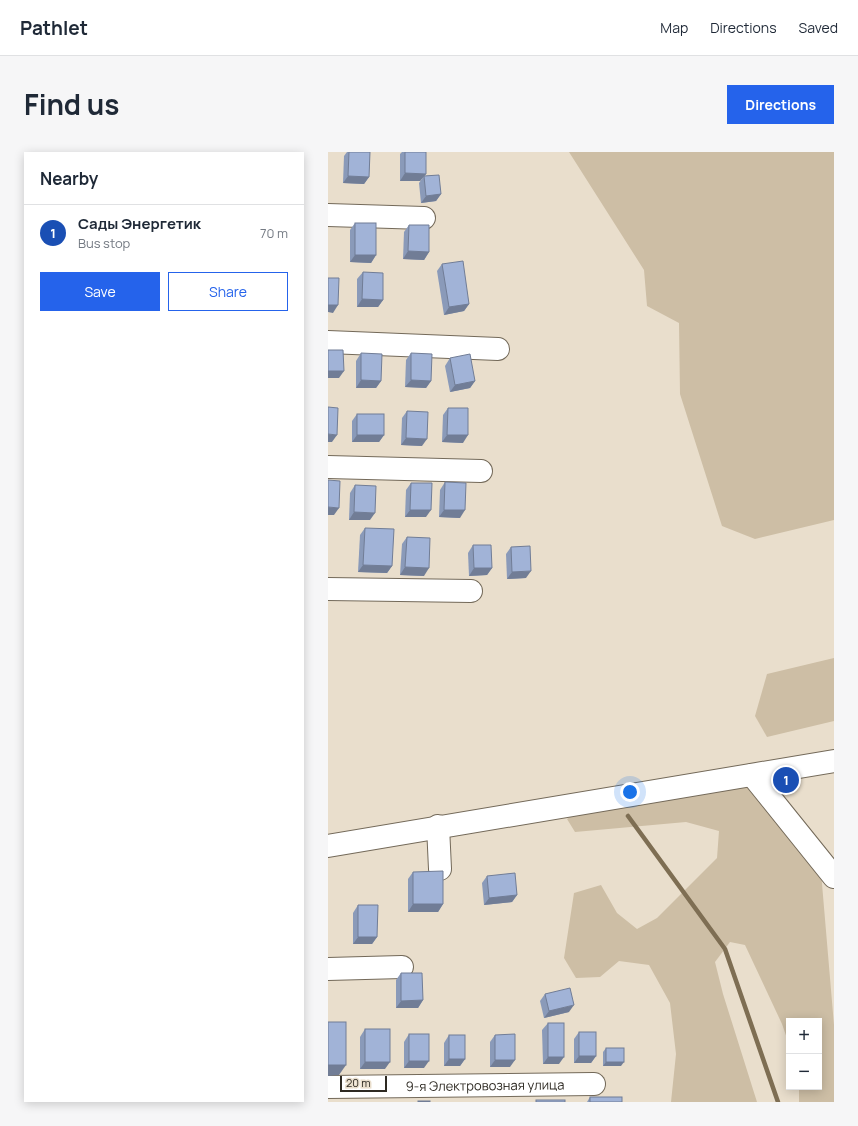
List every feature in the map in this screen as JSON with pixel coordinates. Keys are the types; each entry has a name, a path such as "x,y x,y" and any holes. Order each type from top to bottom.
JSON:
{"street":[{"path":"328,215 424,218"},
{"path":"328,342 498,349"},
{"path":"328,467 481,471"},
{"path":"328,589 471,591"},
{"path":"328,846 438,826 834,761"},
{"path":"752,775 834,876"},
{"path":"438,826 440,869"},
{"path":"328,969 402,967"},
{"name":"9-я Электровозная улица","path":"328,1087 594,1084"}],"shaded area":[{"path":"569,152 834,152 834,520 755,539 722,526 680,394 679,323 647,306 644,270"},
{"path":"834,658 834,721 767,737 755,716 767,674"},
{"path":"744,784 821,872 834,1025 834,1102 799,1102 799,1090 822,1090 822,1018 786,1018 786,1035 745,945 730,942 715,962 723,994 757,1102 671,1102 676,1054 670,1003 649,965 619,961 600,977 576,978 564,958 574,893 601,885 617,913 637,929 657,918 717,858 719,831 686,822 575,832 567,819 581,809"}],"building":[{"path":"349,152 370,152 369,177 348,176"},
{"path":"405,152 426,152 426,174 405,173"},
{"path":"439,175 441,194 426,196 424,176"},
{"path":"355,223 376,223 376,255 355,255"},
{"path":"409,225 429,225 429,252 408,251"},
{"path":"463,261 469,304 449,307 442,264"},
{"path":"363,272 383,273 383,300 362,299"},
{"path":"328,278 339,278 338,305 328,305"},
{"path":"328,350 343,350 344,371 328,371"},
{"path":"361,353 382,354 381,381 361,380"},
{"path":"411,353 432,354 431,381 411,380"},
{"path":"470,354 475,381 455,385 450,358"},
{"path":"328,407 338,408 337,435 328,434"},
{"path":"448,408 468,408 468,435 447,435"},
{"path":"407,411 428,412 427,439 406,438"},
{"path":"357,414 384,414 384,435 357,435"},
{"path":"328,480 340,481 339,508 328,507"},
{"path":"445,482 466,483 465,510 444,510"},
{"path":"411,483 432,483 431,510 410,510"},
{"path":"355,485 376,486 375,513 354,512"},
{"path":"365,528 394,529 392,566 363,565"},
{"path":"407,537 430,538 429,568 405,567"},
{"path":"473,545 491,545 492,568 474,568"},
{"path":"530,546 531,571 512,572 511,547"},
{"path":"443,871 443,904 413,904 413,872"},
{"path":"515,873 517,895 489,898 487,876"},
{"path":"358,905 378,905 377,937 358,937"},
{"path":"401,973 422,973 423,1000 401,1001"},
{"path":"570,988 574,1005 549,1011 545,994"},
{"path":"328,1022 346,1022 346,1065 328,1065"},
{"path":"548,1023 564,1023 564,1057 548,1057"},
{"path":"365,1029 390,1029 390,1062 365,1062"},
{"path":"579,1032 596,1032 596,1056 579,1056"},
{"path":"409,1034 429,1034 429,1061 409,1061"},
{"path":"515,1034 515,1060 495,1060 495,1035"},
{"path":"449,1035 465,1035 465,1059 449,1059"},
{"path":"606,1048 624,1048 624,1062 606,1062"},
{"path":"590,1097 622,1097 622,1102 590,1102"},
{"path":"536,1100 565,1100 565,1102 536,1102"},
{"path":"430,1101 430,1102 418,1102"}],"waterway":[{"path":"628,816 725,949 778,1102"}],"place":[{"name":"Сады Энергетик","path":"786,780"}]}
